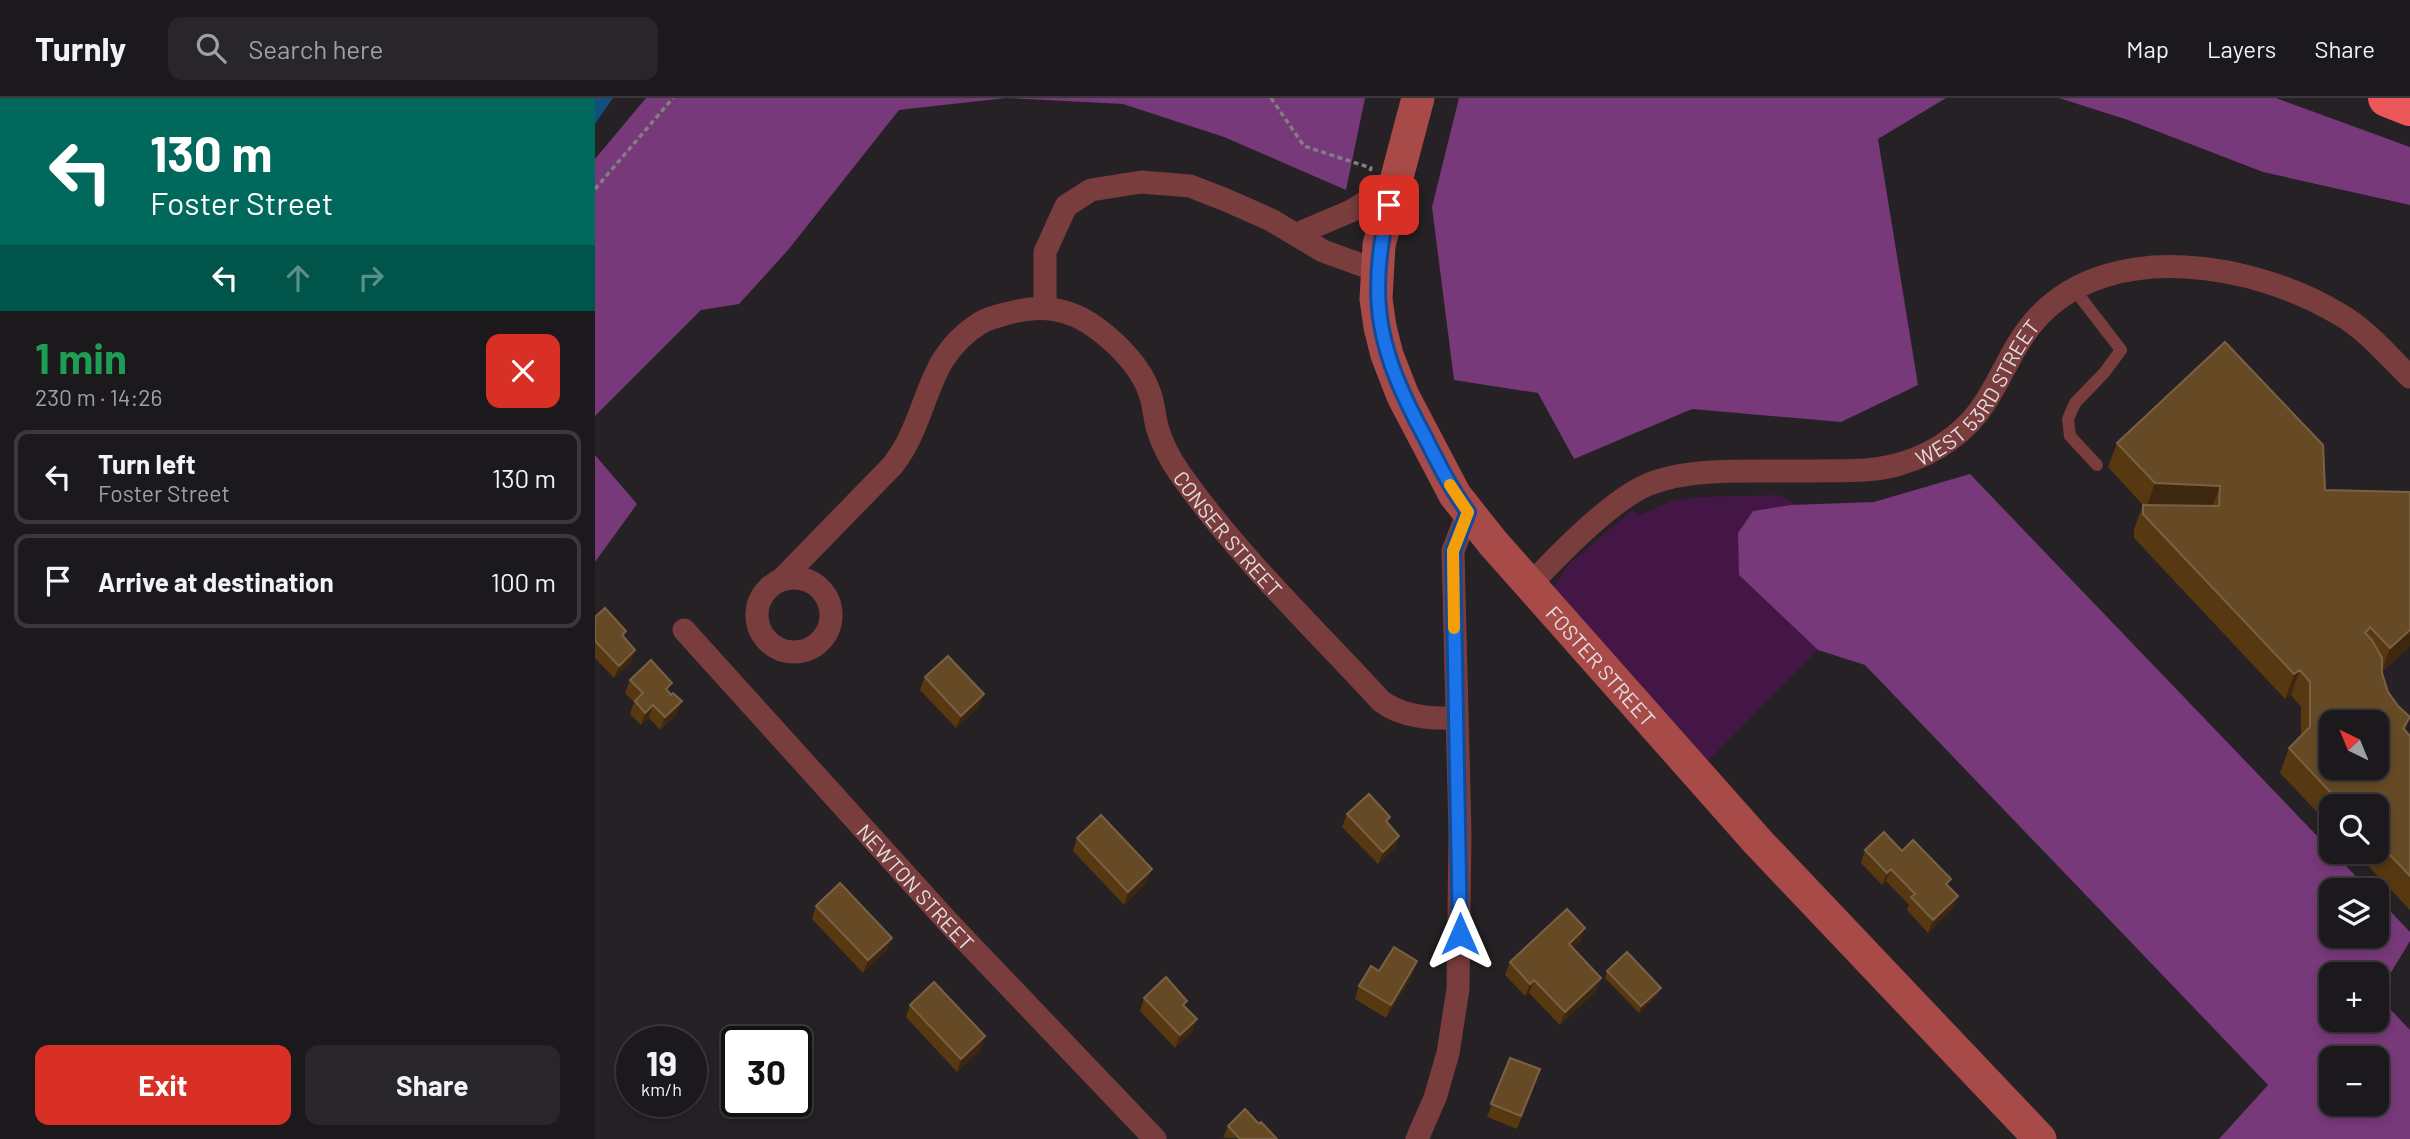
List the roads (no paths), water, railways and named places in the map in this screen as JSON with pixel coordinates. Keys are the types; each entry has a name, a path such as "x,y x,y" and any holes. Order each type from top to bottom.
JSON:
{"highway":[{"path":"2387,98 2410,107"}],"street":[{"name":"FOSTER STREET","path":"1418,98 1380,193 1377,299 1380,327 1403,396 1455,495 1759,842 2040,1139"},
{"path":"1045,307 1045,251 1066,206 1091,190 1141,182 1190,186 1297,234 1323,251 1378,271"},
{"path":"1297,234 1351,211 1380,193"},
{"name":"WEST 53RD STREET","path":"1531,584 1626,495 1649,484 1693,474 1880,469 1902,464 1933,450 1959,432 1973,418 1985,403 2024,332 2055,301 2093,280 2119,273 2165,267 2199,267 2240,273 2278,284 2340,314 2361,330 2410,377"},
{"name":"CONSER STREET","path":"781,580 893,465 907,443 933,374 967,333 982,322 1001,315 1045,307 1081,318 1098,328 1138,369 1150,393 1162,440 1177,470 1199,501 1298,613 1381,701 1393,710 1438,719 1455,718"},
{"path":"1417,1139 1435,1098 1448,1054 1458,989 1460,846 1453,551 1468,512"},
{"name":"NEWTON STREET","path":"684,630 950,923 1155,1139"}],"lane":[{"path":"2074,289 2121,350 2104,373 2075,403 2068,419 2070,436 2097,465"}],"water":[{"path":"595,98 613,98 595,124"}]}
